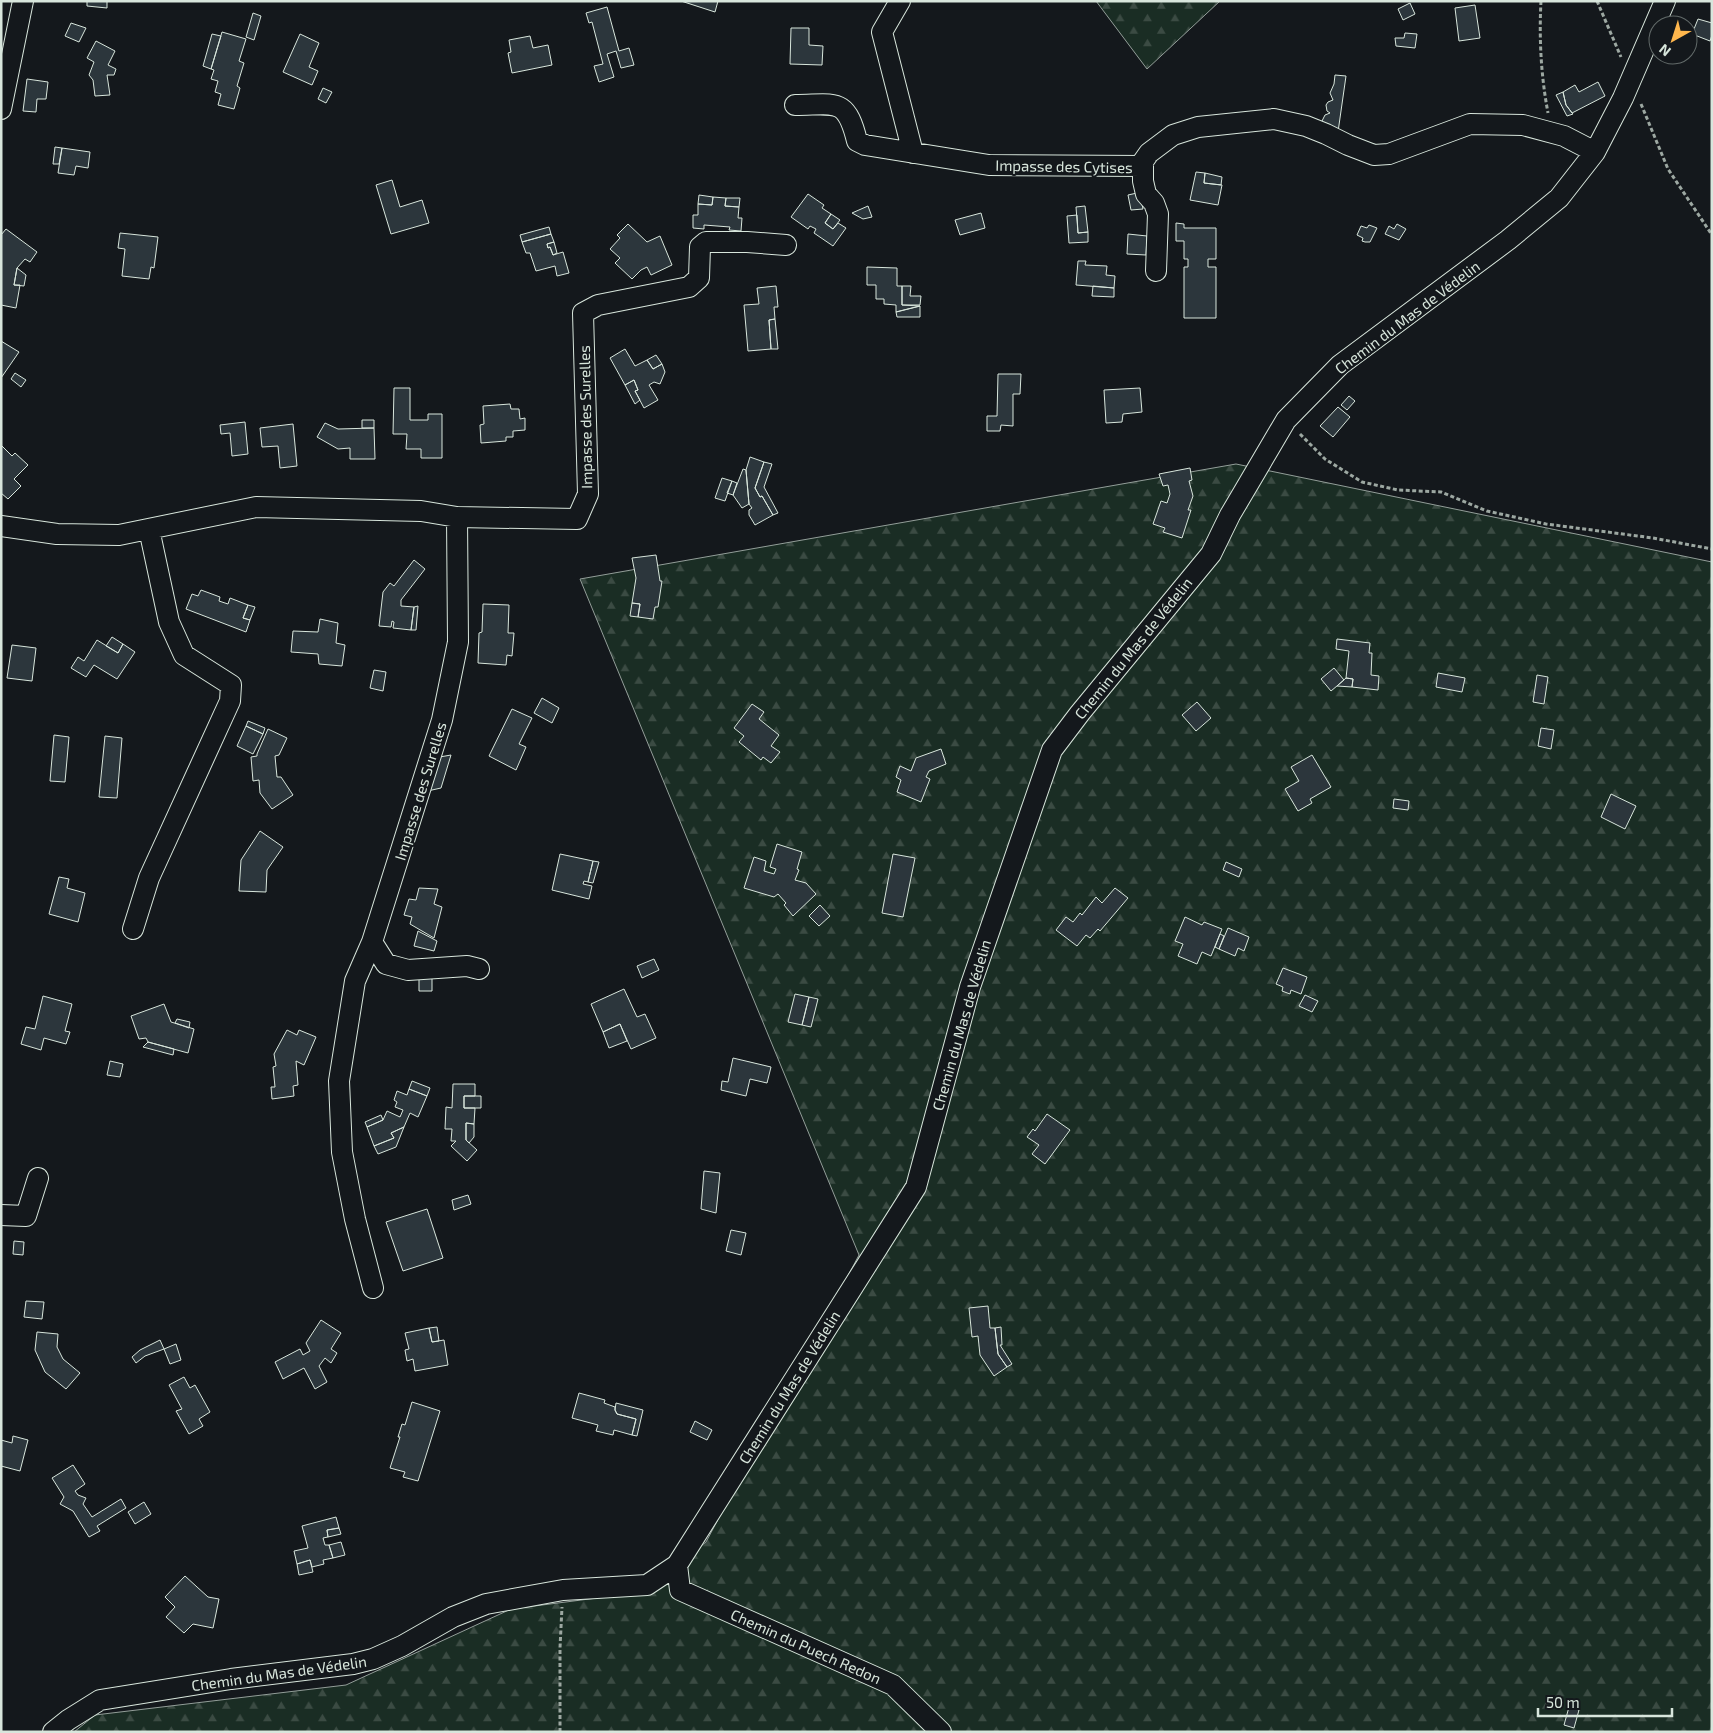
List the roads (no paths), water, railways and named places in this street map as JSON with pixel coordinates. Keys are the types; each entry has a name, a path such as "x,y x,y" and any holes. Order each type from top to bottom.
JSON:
{"street":[{"path":"1,109 23,1"},
{"path":"900,1 882,32 913,153"},
{"name":"Chemin du Mas de Védelin","path":"53,1732 100,1700 231,1679 353,1664 373,1659 402,1646 438,1624 486,1604 563,1590 647,1585 677,1565 916,1186 970,987 1052,750 1080,713 1211,554 1230,515 1286,420 1340,364 1508,240 1559,198 1595,152 1631,81 1666,1"},
{"name":"Impasse des Cytises","path":"795,105 836,105 846,112 853,125 857,141 864,145 989,165 1143,166 1142,163 1150,153 1173,135 1198,127 1274,120 1306,126 1374,155 1389,154 1470,124 1523,125 1564,136 1595,152"},
{"path":"1143,166 1143,181 1146,194 1154,203 1158,214 1156,270"},
{"name":"Impasse des Surelles","path":"1,526 66,534 119,535 256,507 421,511 457,516 577,519 588,494 583,313 598,305 689,287 699,278 700,247 706,242 747,242 786,245"},
{"name":"Impasse des Surelles","path":"373,1288 355,1219 342,1152 339,1081 355,980 372,942 442,720 458,642 457,516"},
{"path":"133,929 149,878 230,701 231,685 184,655 169,622 149,529"},
{"path":"372,942 386,964 408,970 467,966 480,969"},
{"path":"1,1215 26,1216 38,1178"},
{"name":"Chemin du Puech Redon","path":"677,1565 680,1590 893,1685 942,1732"}]}
